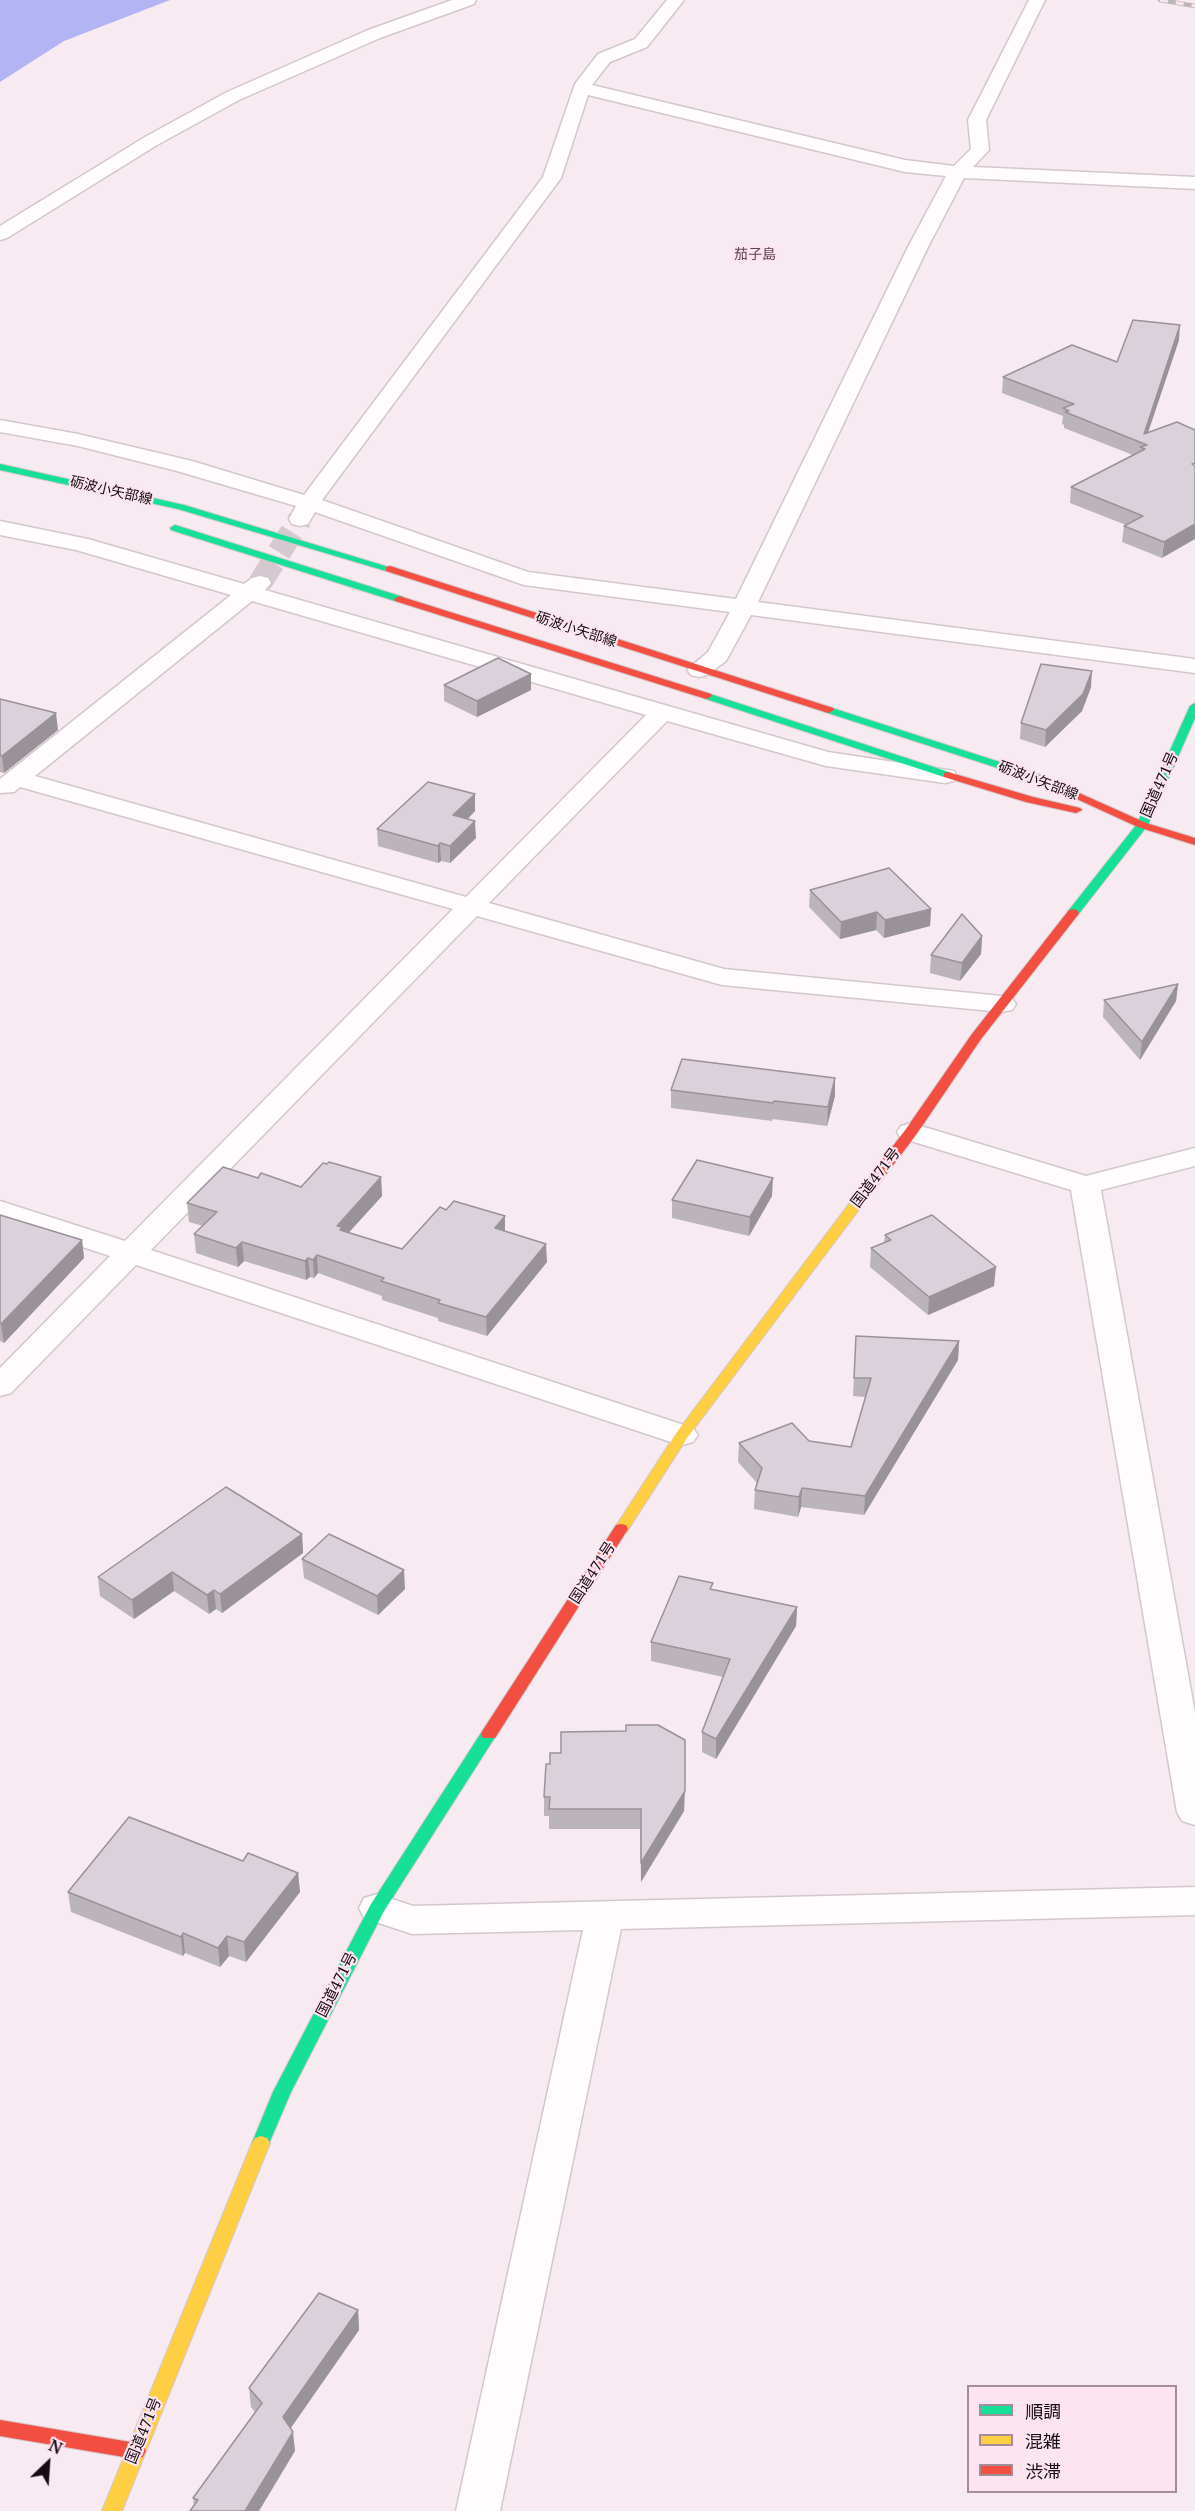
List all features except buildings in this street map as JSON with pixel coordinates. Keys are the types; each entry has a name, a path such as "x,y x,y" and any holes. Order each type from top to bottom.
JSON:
{"main road":[{"name":"砺波小矢部線","path":"0,467 180,507 324,548 1039,778 1142,825"},
{"name":"砺波小矢部線","path":"159,524 653,679 954,777 1030,800 1142,825 1195,842"},
{"name":"国道471号","path":"112,2511 282,2092 377,1908 682,1435 910,1132 976,1036 1142,825 1195,706"},
{"path":"0,2428 136,2451"}],"street":[{"path":"0,234 152,141 233,96 374,34 468,0"},
{"path":"305,511 552,178 581,88 603,58 641,44 676,0"},
{"path":"699,670 718,656 744,607 918,247 958,172 980,150 977,120 1037,0"},
{"path":"581,88 905,166 958,172 1195,183"},
{"path":"0,426 78,440 184,466 305,511 524,578 1195,666"},
{"path":"0,528 80,544 255,588 662,712 826,759 954,777"},
{"path":"8,784 255,588"},
{"path":"0,1386 662,712"},
{"path":"8,784 470,905 722,977 1002,1004"},
{"path":"910,1132 1085,1185 1195,1156"},
{"path":"1085,1185 1195,1812"},
{"path":"0,1210 682,1435"},
{"path":"377,1908 412,1920 1195,1900"},
{"path":"478,2511 604,1915"}],"water":[{"path":"0,0 170,0 64,41 0,82"}],"tunnel":[{"path":"260,583 300,519"}],"railway":[{"path":"1160,0 1195,6"}],"traffic: fast":[{"path":"0,467 180,507 390,569"},
{"path":"175,528 399,599"},
{"path":"707,696 948,775"},
{"path":"1073,913 1142,825 1195,706"},
{"path":"829,710 1039,778 1059,787"},
{"path":"261,2143 282,2092 377,1908 489,1734"}],"traffic: slow":[{"path":"621,1529 682,1435 866,1191"},
{"path":"112,2511 261,2143"}],"traffic: jam":[{"path":"390,569 829,710"},
{"path":"399,599 707,696"},
{"path":"948,775 1030,800 1076,810"},
{"path":"1059,787 1142,825 1195,842"},
{"path":"866,1191 911,1132 976,1037 1073,913"},
{"path":"489,1734 621,1529"},
{"path":"0,2428 136,2451"}],"district":[{"name":"茄子島","path":"755,255"}]}
